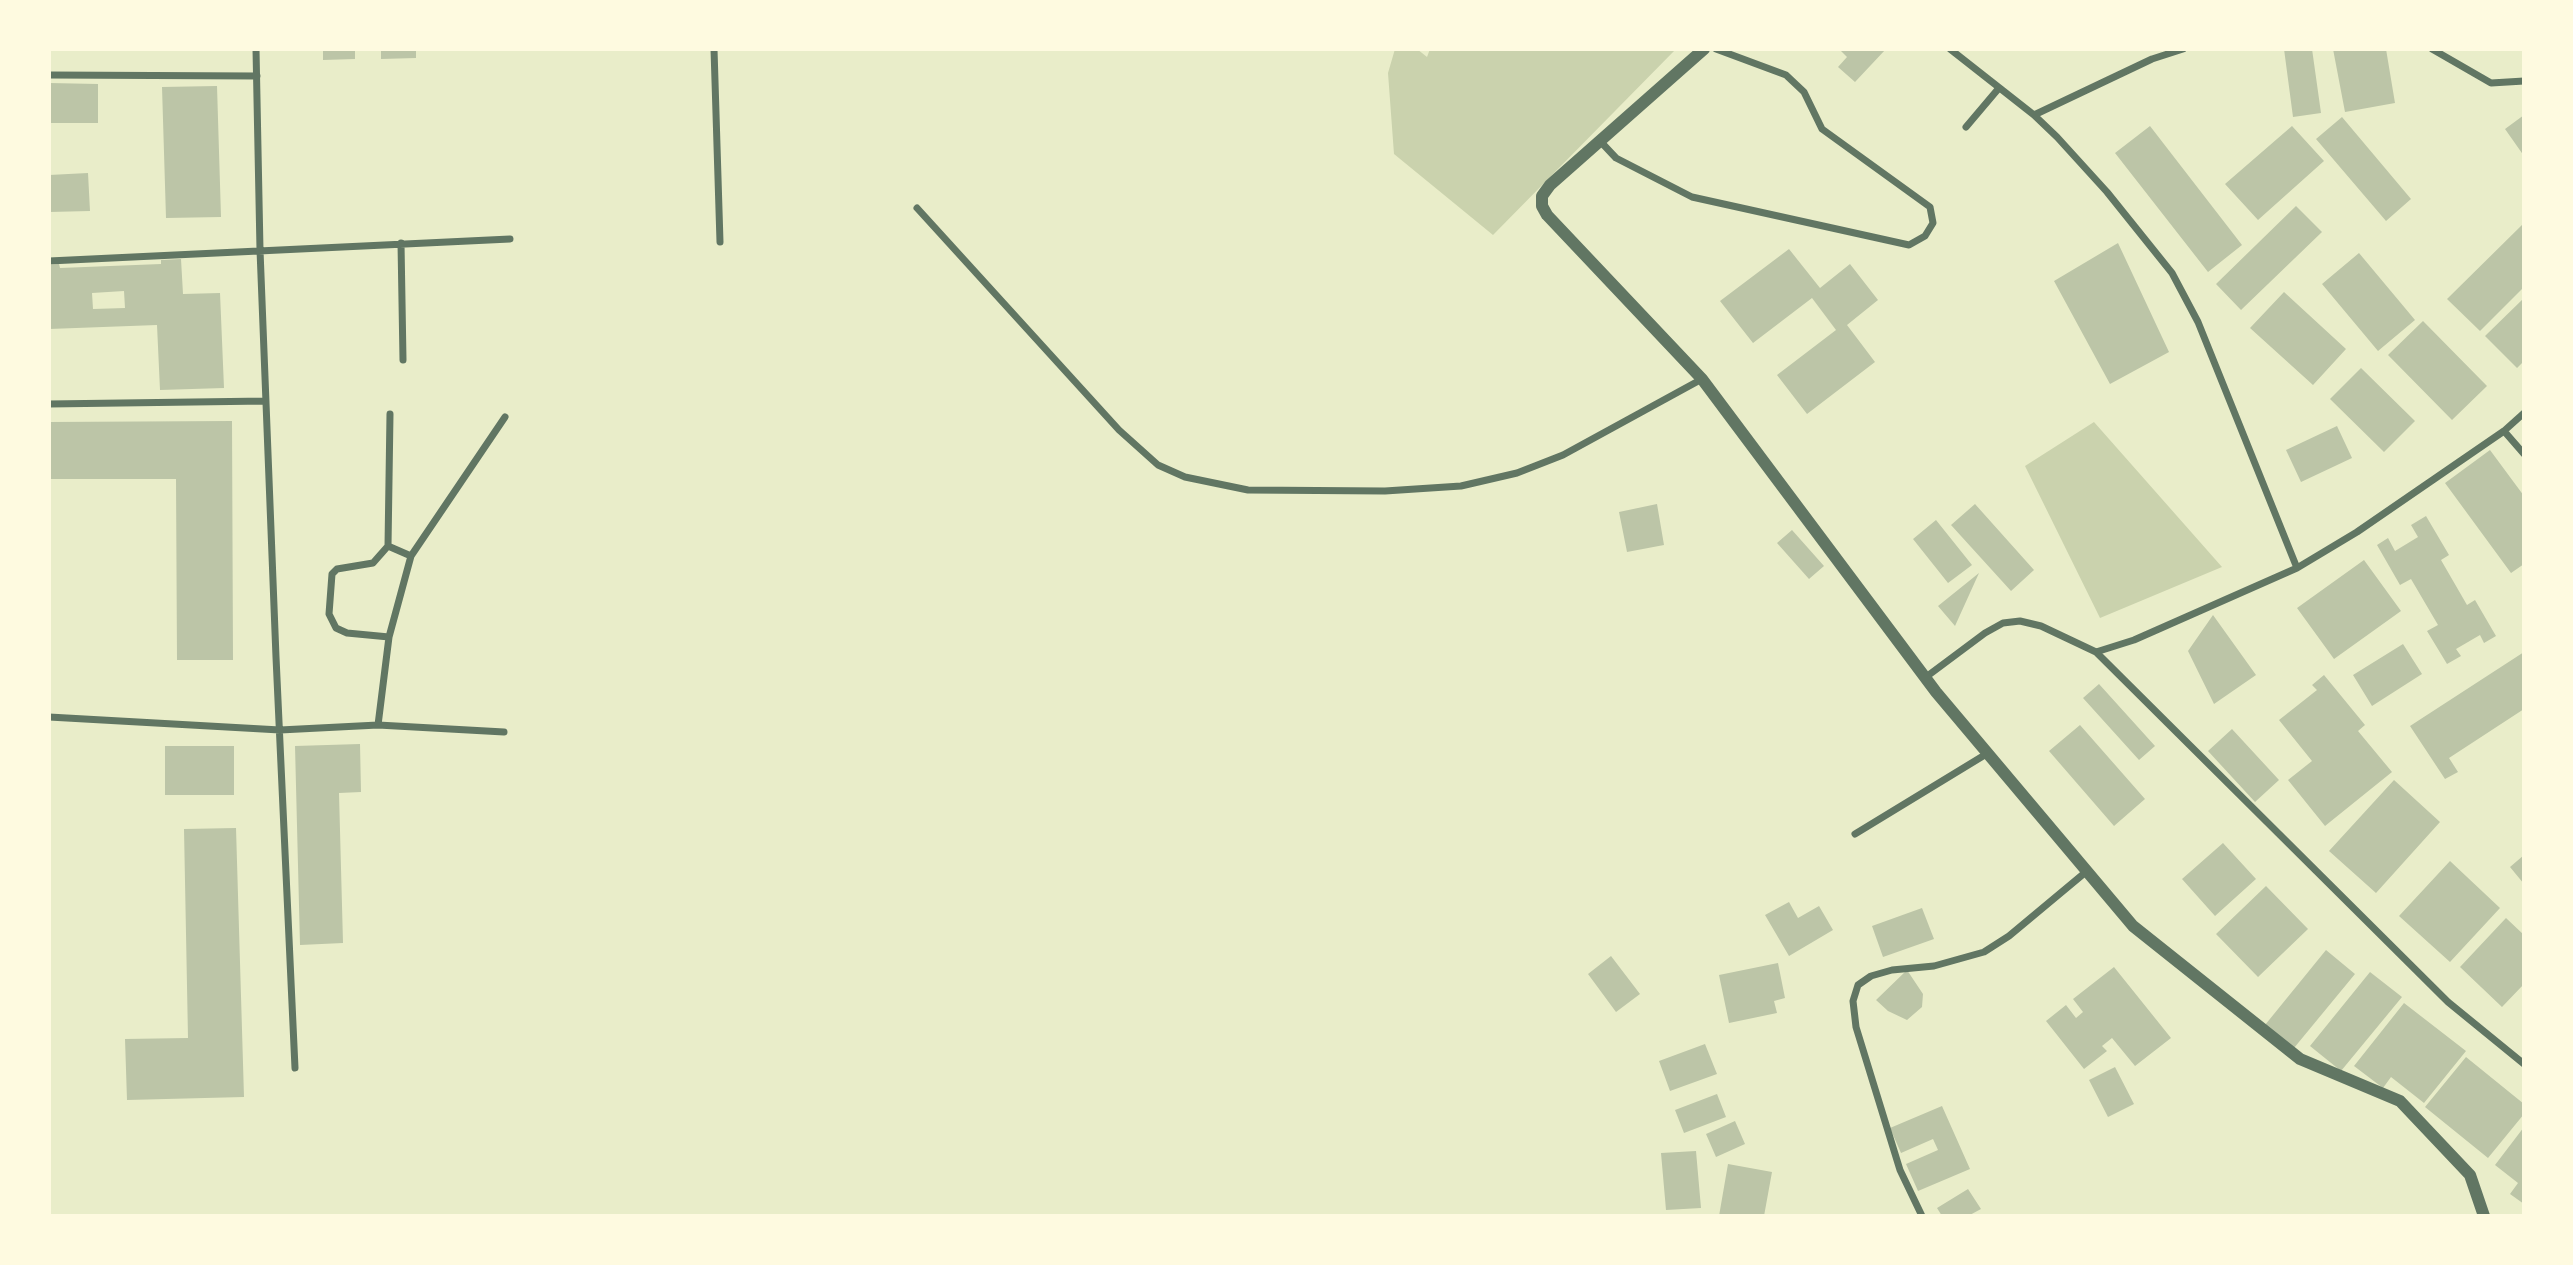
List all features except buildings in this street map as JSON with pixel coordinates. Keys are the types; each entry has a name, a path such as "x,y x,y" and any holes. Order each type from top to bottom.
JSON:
{"street":[{"path":"256,49 260,250 295,1068"},
{"path":"714,49 720,242"},
{"path":"1704,49 1550,185 1542,196 1542,206 1564,233 1702,379 1926,677 2133,926 2300,1059 2400,1101 2470,1175 2484,1216"},
{"path":"1600,141 1616,158 1692,197 1909,245 1925,236 1933,223 1930,208 1822,129 1804,92 1786,75 1716,49"},
{"path":"1950,49 2034,116 2107,192 2172,272 2198,322 2297,568"},
{"path":"2034,116 2152,59 2183,49"},
{"path":"2432,49 2491,83 2524,81"},
{"path":"49,75 257,76"},
{"path":"1966,127 1999,88"},
{"path":"917,208 1119,430 1158,465 1185,477 1248,489 1385,492 1461,486 1517,473 1563,455 1702,379"},
{"path":"49,261 510,239"},
{"path":"401,243 403,360"},
{"path":"49,404 266,401"},
{"path":"2457,463 2524,412"},
{"path":"2096,652 2134,640 2297,568 2357,532 2504,431 2524,412"},
{"path":"389,637 347,633 336,628 330,621 329,614 332,574 337,569 373,563 388,546 390,414"},
{"path":"378,725 389,637 411,556 505,417"},
{"path":"2504,431 2524,454"},
{"path":"388,546 411,556"},
{"path":"1926,677 1985,633 2003,623 2020,621 2041,626 2096,652 2448,1002 2524,1064"},
{"path":"49,717 280,730 378,725 503,732"},
{"path":"1855,834 1988,752"},
{"path":"1922,1216 1900,1170 1856,1027 1853,1001 1858,985 1881,973 1934,966 1984,952 2009,936 2087,870"}],"green space":[{"path":"1395,49 1417,49 1427,57 1430,49 1676,49 1493,235 1394,154 1388,73"},
{"path":"2094,422 2222,567 2100,618 2025,466"}]}
